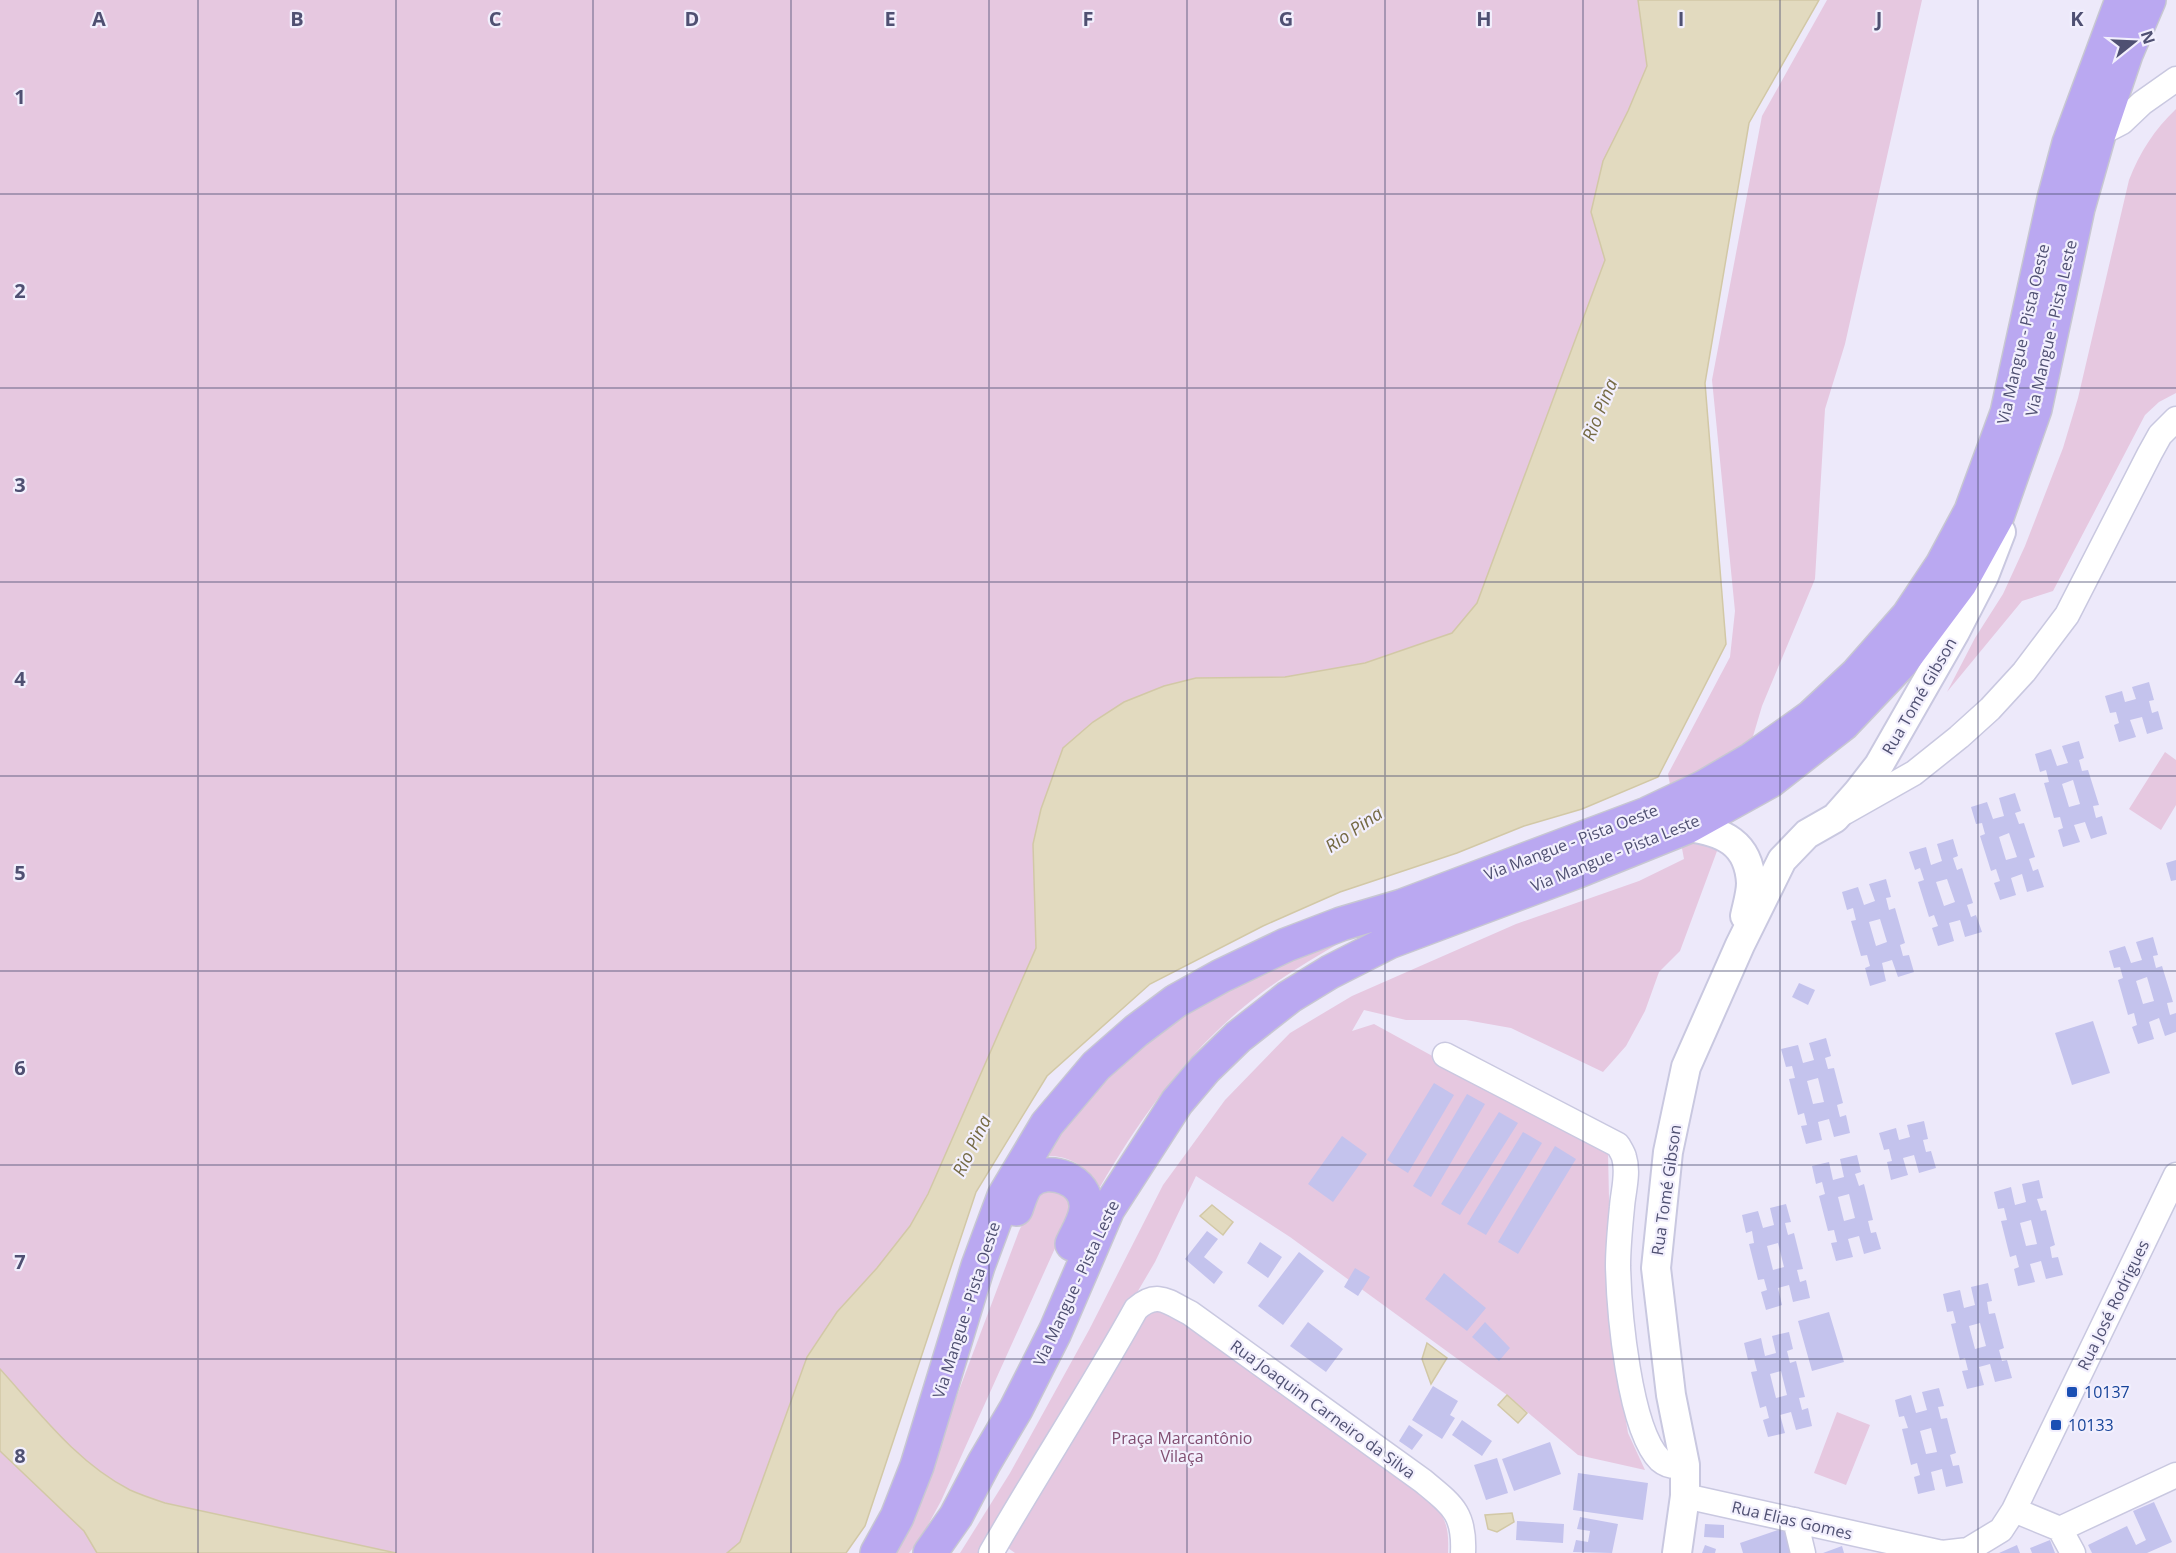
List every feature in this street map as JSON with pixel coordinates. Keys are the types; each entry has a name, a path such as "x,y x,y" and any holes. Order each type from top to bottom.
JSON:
{"main road":[{"name":"Via Mangue - Pista Oeste","path":"877,1553 897,1517 917,1466 978,1266 1004,1197 1047,1124 1096,1066 1136,1031 1176,1001 1221,976 1286,945 1341,924 1652,827 1677,801 1752,759 1811,717 1857,674 1908,616 1942,565 1971,511 2007,413 2054,199 2069,143 2122,0"},
{"name":"Via Mangue - Pista Leste","path":"930,1553 949,1526 1016,1409 1054,1332 1108,1209 1177,1102 1205,1069 1238,1037 1289,997 1330,972 1389,942 1652,827 1687,827 1770,781 1843,724 1901,663 1960,584 1997,517 2036,409 2078,208 2099,134 2126,54 2149,0"},
{"path":"949,1526 986,1436 1085,1217 1083,1192 1073,1182 1061,1176 1051,1175 1037,1178 1027,1184 957,1336"}],"street":[{"path":"2099,134 2122,122 2158,90 2176,79"},
{"name":"Rua Tomé Gibson","path":"1677,1553 1685,1496 1685,1465 1671,1395 1656,1268 1668,1152 1686,1067 1740,945 1782,860 1807,834 1835,818 1879,765 1920,696 1984,576 2013,501 2036,409"},
{"path":"1835,818 1921,767 1959,738 2024,672 2067,615 2160,435 2176,419"},
{"name":"Rua Tomé Gibson","path":"1687,827 1706,829 1726,836 1740,848 1747,863 1751,884 1740,945"},
{"path":"1445,1055 1618,1145 1624,1158 1625,1178 1618,1265 1619,1285 1630,1377 1640,1419 1651,1447 1661,1461 1673,1467 1685,1465"},
{"name":"Rua José Rodrigues","path":"2001,1530 2014,1510 2176,1176"},
{"name":"Rua Joaquim Carneiro da Silva","path":"991,1553 1095,1383 1136,1309 1146,1300 1162,1299 1190,1314 1452,1504 1464,1531 1463,1553"},
{"path":"2060,1529 2176,1475"},
{"name":"Rua Elias Gomes","path":"1685,1496 1942,1553 1968,1550 2001,1530"},
{"path":"2014,1510 2060,1529 2073,1553"},
{"path":"1795,1520 1803,1553"}],"green space":[{"path":"0,0 1638,0 1647,66 1591,212 1605,260 1477,603 1452,633 1365,663 1285,677 1196,678 1164,686 1124,702 1093,722 1063,748 1041,809 1033,844 1036,948 928,1194 910,1226 877,1268 837,1312 740,1543 727,1553 396,1553 165,1503 130,1490 93,1466 60,1436 0,1369"},
{"path":"1827,0 1922,0 1845,344 1825,409 1815,579 1762,706 1727,824 1680,951 1659,972 1645,1011 1626,1046 1603,1072 1511,1028 1466,1020 1406,1020 1364,1010 1352,1031 1374,1024 1608,1152 1612,1339 1628,1433 1645,1470 1578,1455 1507,1395 1290,1237 1196,1176 1155,1262 984,1553 960,1553 1010,1473 1089,1330 1163,1185 1225,1100 1290,1033 1352,996 1516,924 1639,881 1684,859 1668,774 1730,657 1735,611 1712,380 1762,116"},
{"path":"2176,109 2176,393 2159,402 2145,415 2053,591 2022,601 1947,692 1975,638 2003,594 2025,546 2063,448 2078,398 2129,180 2148,142"},
{"path":"2165,752 2176,760 2176,805 2161,830 2129,809"},
{"path":"1353,935 1271,986 1235,1014 1212,1036 1191,1058 1151,1108 1100,1187 1082,1167 1068,1159 1041,1156 1087,1094 1175,1018 1280,964"},
{"path":"1048,1188 1069,1198 1070,1215 941,1501 921,1538 909,1553 896,1553 1019,1231 1035,1197"},
{"name":"Praça Marcantônio Vilaça","path":"1163,1305 1434,1503 1446,1526 1448,1553 1015,1553 1008,1548 1004,1540 1141,1314"},
{"path":"1837,1412 1870,1425 1846,1485 1814,1473"},
{"path":"0,1451 84,1531 97,1553 0,1553"}],"water":[{"name":"Rio Pina","path":"1638,0 1819,0 1749,123 1705,383 1726,644 1658,777 1582,809 1524,826 1457,853 1340,892 1263,926 1150,984 1047,1076 976,1192 865,1526 846,1553 727,1553 740,1542 807,1357 837,1312 877,1268 910,1226 928,1194 1036,948 1033,844 1041,809 1063,748 1093,722 1124,702 1164,686 1196,678 1285,677 1365,663 1452,633 1477,603 1605,260 1591,212 1603,161 1647,66"},
{"path":"1212,1205 1233,1222 1223,1235 1200,1216"},
{"path":"1427,1343 1447,1358 1431,1384 1422,1359"},
{"path":"0,1369 76,1451 111,1479 130,1490 165,1503 396,1553 97,1553 84,1531 0,1451"},
{"path":"1507,1395 1527,1413 1518,1423 1498,1405"},
{"path":"1512,1513 1514,1522 1497,1532 1488,1529 1485,1515"}],"building":[{"path":"2149,682 2154,700 2149,701 2152,713 2158,711 2163,729 2147,734 2142,717 2130,720 2136,737 2119,742 2114,725 2119,723 2116,712 2110,713 2105,696 2122,691 2125,702 2136,699 2132,687"},
{"path":"2079,741 2084,758 2079,760 2082,771 2088,770 2099,805 2093,806 2096,818 2102,816 2107,834 2091,839 2085,822 2074,825 2080,842 2063,847 2058,830 2063,828 2060,817 2054,818 2044,783 2049,782 2046,770 2040,772 2035,754 2051,749 2057,766 2068,763 2062,746","holes":["2073,780 2080,804 2069,807 2062,784"]},
{"path":"2015,793 2021,811 2015,813 2019,824 2024,823 2035,857 2029,859 2033,871 2038,869 2044,887 2027,892 2022,874 2011,878 2016,895 2000,900 1994,883 2000,881 1996,869 1991,871 1980,836 1985,834 1982,823 1976,824 1971,807 1987,802 1993,819 2004,816 1999,798","holes":["2009,833 2017,857 2006,860 1999,837"]},
{"path":"1953,839 1958,856 1953,858 1957,870 1962,868 1973,903 1967,905 1971,917 1976,915 1982,932 1965,937 1960,920 1949,923 1954,941 1938,946 1932,928 1938,926 1934,915 1929,917 1918,882 1924,880 1920,868 1915,870 1909,852 1926,847 1931,865 1942,861 1937,844","holes":["1947,879 1955,902 1944,906 1936,882"]},
{"path":"2176,860 2176,880 2171,881 2166,863"},
{"path":"1886,879 1891,897 1886,898 1889,910 1895,908 1905,943 1900,945 1903,956 1909,955 1914,972 1898,977 1892,960 1882,963 1886,981 1870,986 1865,968 1870,966 1867,955 1861,956 1851,921 1856,920 1853,908 1847,910 1842,892 1858,887 1864,905 1875,901 1869,884","holes":["1880,919 1887,942 1876,946 1869,922"]},
{"path":"2153,937 2158,955 2153,956 2156,968 2162,966 2173,1002 2167,1003 2170,1015 2176,1013 2176,1032 2165,1036 2159,1018 2149,1022 2154,1039 2138,1044 2132,1027 2137,1025 2134,1013 2128,1015 2118,980 2123,978 2120,967 2114,968 2109,951 2125,946 2131,963 2142,960 2136,942","holes":["2147,977 2154,1001 2143,1004 2136,981"]},
{"path":"1799,983 1815,990 1808,1005 1792,997"},
{"path":"2093,1021 2110,1073 2072,1085 2055,1033"},
{"path":"1826,1038 1831,1056 1825,1058 1828,1069 1834,1068 1843,1103 1837,1105 1840,1117 1846,1115 1850,1133 1834,1137 1829,1119 1818,1122 1822,1140 1806,1144 1801,1126 1807,1125 1804,1113 1798,1115 1789,1079 1795,1078 1792,1066 1786,1067 1781,1049 1798,1045 1803,1063 1814,1060 1809,1043","holes":["1818,1078 1824,1102 1813,1104 1807,1081"]},
{"path":"1434,1083 1454,1095 1408,1173 1387,1160"},
{"path":"1467,1094 1485,1104 1431,1197 1413,1186"},
{"path":"1499,1112 1518,1123 1460,1215 1441,1204"},
{"path":"1924,1121 1928,1139 1923,1140 1926,1152 1931,1151 1936,1168 1919,1173 1914,1155 1903,1158 1908,1175 1891,1180 1887,1162 1892,1161 1889,1149 1884,1150 1879,1133 1896,1128 1899,1140 1910,1137 1907,1125"},
{"path":"1523,1132 1542,1143 1486,1235 1467,1224"},
{"path":"1342,1136 1367,1154 1333,1202 1308,1184"},
{"path":"1555,1146 1576,1159 1518,1254 1498,1242"},
{"path":"1857,1155 1861,1172 1855,1174 1859,1186 1864,1184 1873,1220 1868,1221 1871,1233 1876,1232 1881,1249 1864,1254 1859,1236 1848,1239 1853,1257 1836,1261 1831,1243 1837,1242 1834,1230 1828,1231 1819,1196 1825,1194 1822,1182 1816,1184 1812,1166 1829,1162 1833,1180 1844,1177 1840,1159","holes":["1849,1194 1855,1218 1844,1221 1838,1197"]},
{"path":"2039,1180 2043,1198 2037,1199 2041,1211 2046,1210 2055,1245 2050,1247 2052,1258 2058,1257 2063,1275 2046,1279 2041,1261 2030,1264 2035,1282 2018,1286 2014,1269 2019,1267 2016,1255 2010,1257 2001,1221 2007,1220 2004,1208 1998,1209 1994,1192 2011,1187 2015,1205 2026,1202 2022,1184","holes":["2031,1220 2037,1244 2026,1246 2020,1223"]},
{"path":"1786,1204 1791,1222 1785,1223 1788,1235 1794,1233 1803,1269 1797,1270 1800,1282 1806,1280 1810,1298 1793,1302 1789,1285 1778,1288 1782,1305 1766,1310 1761,1292 1767,1290 1764,1279 1758,1280 1749,1244 1754,1243 1752,1231 1746,1233 1742,1215 1758,1211 1763,1228 1774,1225 1770,1208","holes":["1778,1243 1784,1267 1773,1270 1767,1246"]},
{"path":"1207,1231 1218,1239 1204,1257 1223,1272 1214,1284 1185,1259"},
{"path":"1260,1242 1282,1257 1268,1278 1247,1263"},
{"path":"1299,1252 1324,1271 1283,1325 1258,1306"},
{"path":"1355,1268 1370,1277 1358,1296 1344,1287"},
{"path":"1444,1273 1486,1308 1467,1331 1425,1299"},
{"path":"1988,1283 1992,1301 1987,1302 1989,1314 1995,1313 2004,1348 1999,1350 2002,1361 2007,1360 2012,1378 1995,1382 1990,1364 1979,1367 1984,1385 1967,1389 1962,1371 1968,1370 1965,1358 1960,1360 1951,1324 1956,1323 1953,1311 1947,1312 1943,1294 1960,1290 1964,1308 1975,1305 1971,1287","holes":["1980,1323 1986,1346 1975,1349 1969,1326"]},
{"path":"1829,1312 1844,1362 1812,1371 1798,1321"},
{"path":"1308,1322 1343,1349 1326,1372 1290,1346"},
{"path":"1485,1322 1510,1348 1499,1361 1472,1337"},
{"path":"1789,1332 1793,1349 1787,1351 1790,1363 1796,1361 1805,1397 1799,1398 1802,1410 1808,1408 1812,1426 1796,1430 1791,1412 1780,1415 1785,1433 1768,1437 1763,1420 1769,1418 1766,1406 1760,1408 1751,1372 1757,1371 1754,1359 1748,1360 1744,1343 1761,1338 1765,1356 1776,1353 1772,1336","holes":["1781,1371 1787,1395 1776,1398 1770,1374"]},
{"path":"1433,1386 1458,1401 1450,1415 1455,1418 1442,1439 1412,1420"},
{"path":"1939,1388 1944,1406 1938,1407 1941,1419 1947,1418 1956,1453 1950,1455 1953,1466 1959,1465 1963,1483 1946,1487 1942,1469 1931,1472 1935,1490 1918,1494 1914,1477 1920,1475 1917,1463 1911,1465 1902,1429 1908,1428 1904,1416 1899,1417 1895,1400 1911,1395 1916,1413 1927,1410 1922,1392","holes":["1931,1428 1937,1452 1926,1454 1920,1431"]},
{"path":"1462,1420 1492,1441 1482,1456 1452,1435"},
{"path":"1409,1425 1423,1435 1412,1450 1399,1441"},
{"path":"1550,1442 1561,1474 1514,1491 1502,1459"},
{"path":"1497,1458 1508,1493 1486,1500 1474,1465"},
{"path":"1578,1473 1648,1483 1643,1520 1573,1510"},
{"path":"2154,1502 2172,1542 2147,1553 2092,1553 2088,1545 2127,1526 2136,1545 2146,1540 2133,1511"},
{"path":"1580,1517 1618,1524 1612,1553 1573,1552 1576,1540 1588,1542 1590,1531 1577,1529"},
{"path":"1517,1521 1564,1524 1563,1543 1516,1540"},
{"path":"1705,1524 1724,1525 1724,1538 1704,1537"},
{"path":"1784,1528 1792,1553 1743,1553 1740,1543"},
{"path":"2050,1540 2055,1553 2032,1553 2030,1548"},
{"path":"1705,1545 1716,1549 1715,1553 1702,1553"},
{"path":"2017,1545 2020,1553 1999,1553"},
{"path":"1842,1546 1844,1553 1823,1553"}],"place":[{"name":"10137","path":"2072,1392"},
{"name":"10133","path":"2056,1425"}]}
